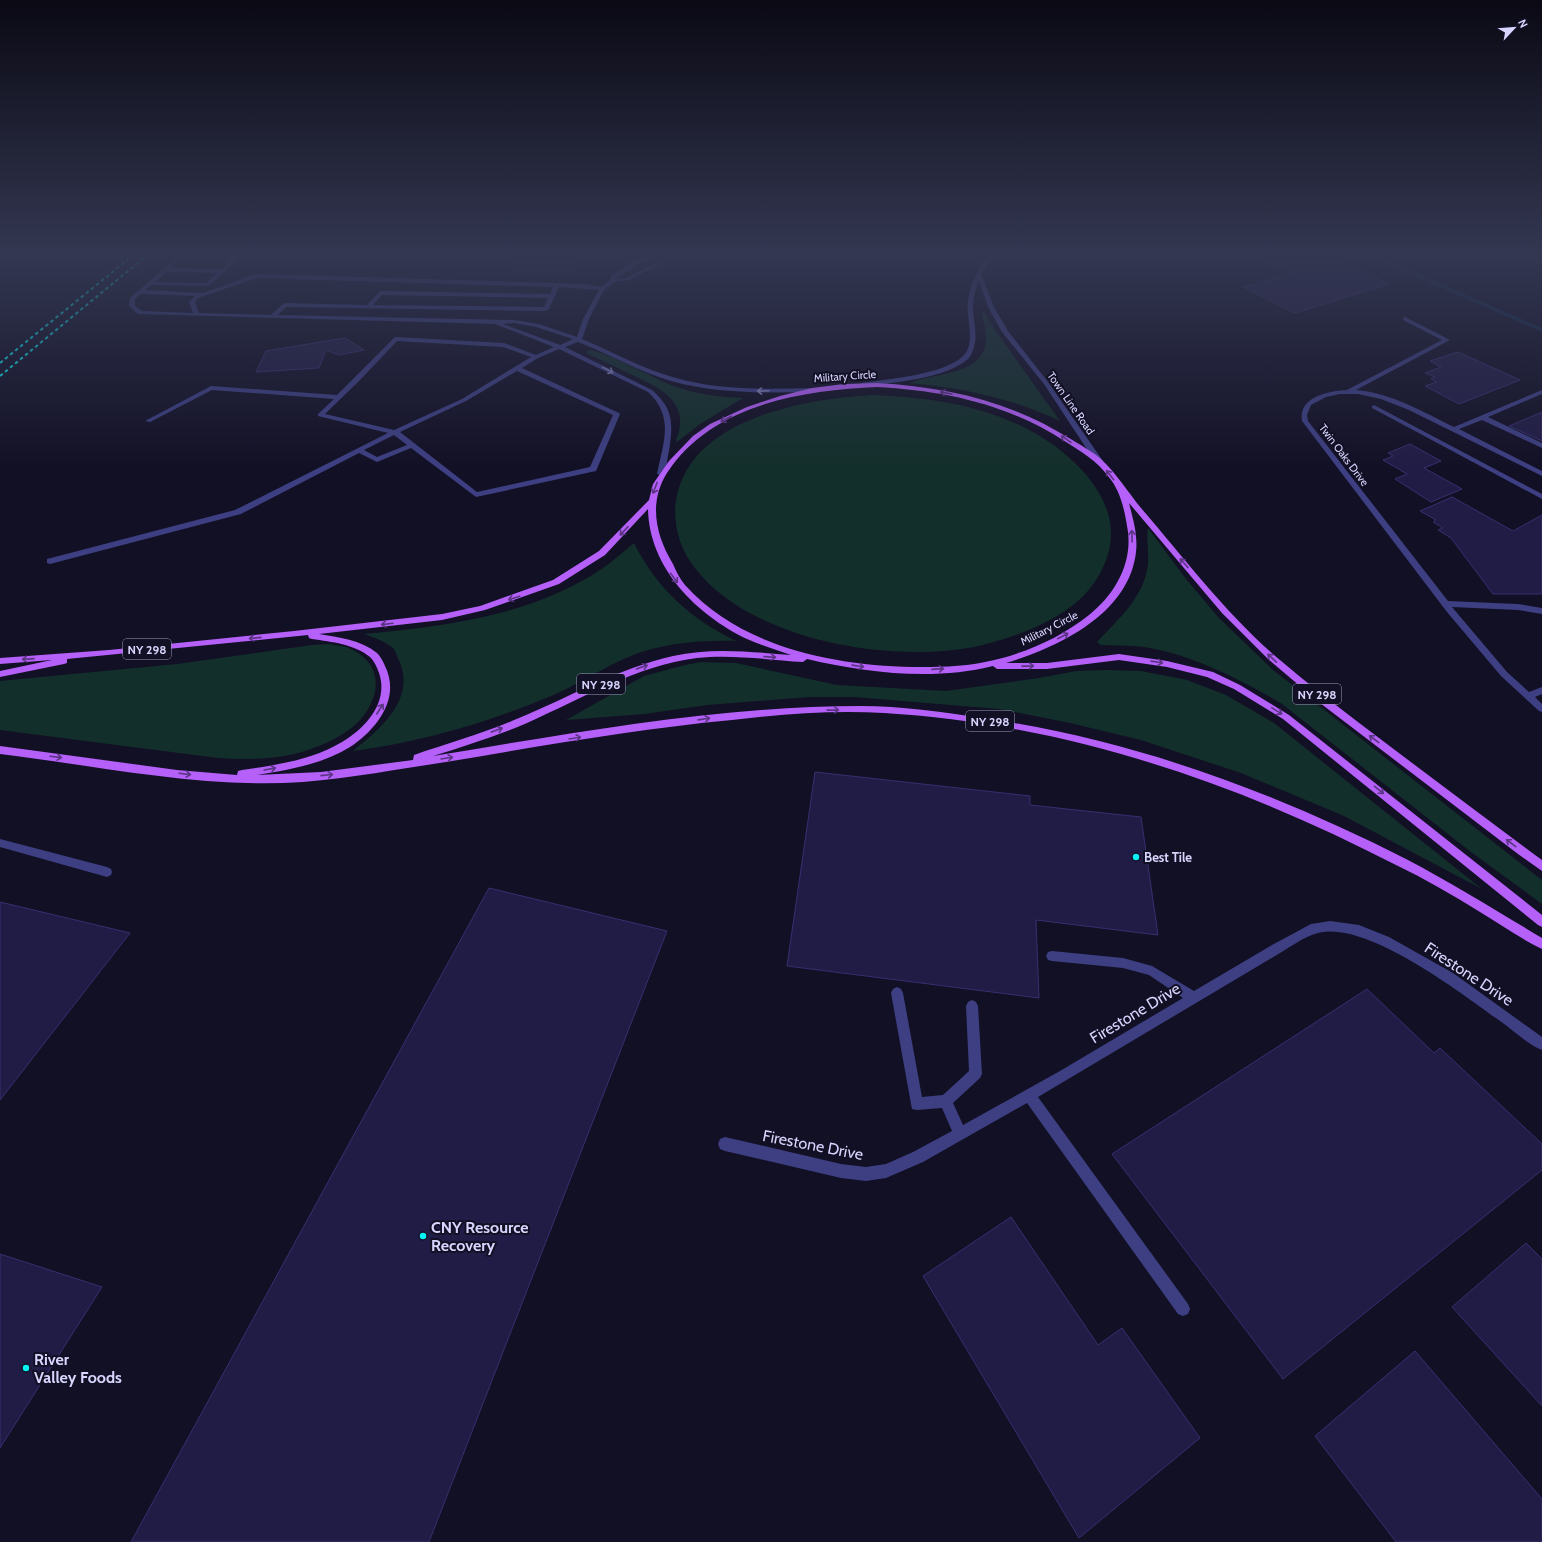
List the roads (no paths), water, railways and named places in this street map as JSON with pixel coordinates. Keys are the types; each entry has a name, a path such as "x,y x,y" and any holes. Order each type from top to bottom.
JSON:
{"main road":[{"name":"Military Circle","path":"861,385 918,388 949,393 1008,409 1061,435 1099,461 1122,490 1132,529 1132,554 1122,583 1100,612 1081,627 1031,652 975,666 899,671 819,660 761,641 731,627 709,612 679,584 666,567 653,532 650,502 661,474 701,433 722,421 774,399 816,390 861,385"},
{"name":"NY 298","path":"1122,490 1238,626 1280,665 1332,707 1542,866"},
{"name":"NY 298","path":"0,661 109,653 294,634 442,617 482,608 556,582 602,553 650,502"},
{"path":"218,779 306,762 337,750 363,731 382,707 387,693 386,676 374,655 354,644 339,640 294,634"},
{"path":"0,674 109,653"},
{"name":"NY 298","path":"394,766 522,721 624,673 651,663 697,655 717,654 819,660"},
{"name":"NY 298","path":"975,666 1047,666 1119,657 1167,664 1210,674 1238,686 1286,716 1542,922"},
{"name":"NY 298","path":"0,750 218,779 280,779 394,766 726,716 863,709 994,721 1071,736 1138,753 1236,786 1335,828 1435,879 1481,905 1542,944"},
{"path":"0,754 18,752"}],"street":[{"path":"499,325 529,334 561,348 650,391 660,400 668,418 669,429 661,474"},
{"path":"536,325 579,339 670,379 692,385 753,391 816,390"},
{"path":"50,561 238,512 358,450 464,400 536,357 561,348 579,339 584,325"},
{"path":"861,385 920,375 960,362 966,357 974,339 972,325"},
{"name":"Town Line Road","path":"1001,325 1046,383 1099,461"},
{"path":"1348,392 1447,340 1417,325"},
{"path":"517,368 617,414 593,469 476,496 395,432 320,415 340,397 395,339 504,346 536,357"},
{"path":"148,421 211,388 340,397"},
{"name":"Twin Oaks Drive","path":"1542,474 1454,429 1388,398 1376,395 1348,392 1325,396 1308,404 1304,415 1305,421 1446,604 1504,674 1542,709"},
{"path":"1454,429 1542,392"},
{"path":"1374,407 1542,497"},
{"path":"1482,417 1542,446"},
{"path":"358,450 377,460 412,445"},
{"path":"1446,604 1518,607 1542,611"},
{"path":"1528,696 1542,690"},
{"path":"0,843 107,872"},
{"name":"Firestone Drive","path":"725,1144 841,1171 866,1174 886,1171 918,1157 1029,1095 1276,949 1315,928 1330,926 1359,930 1385,941 1449,977 1542,1044"},
{"path":"1052,956 1123,963 1152,971 1194,998"},
{"path":"896,993 917,1104 946,1101 976,1074 972,1006"},
{"path":"1029,1095 1182,1309"},
{"path":"946,1101 960,1134"}],"waterway":[{"path":"1530,325 1542,330"}],"railway":[{"path":"0,363 47,325"},
{"path":"0,376 62,325"}],"place":[{"name":"Best Tile","path":"1136,857"},
{"name":"CNY Resource Recovery","path":"423,1236"},
{"name":"River Valley Foods","path":"26,1368"}]}
